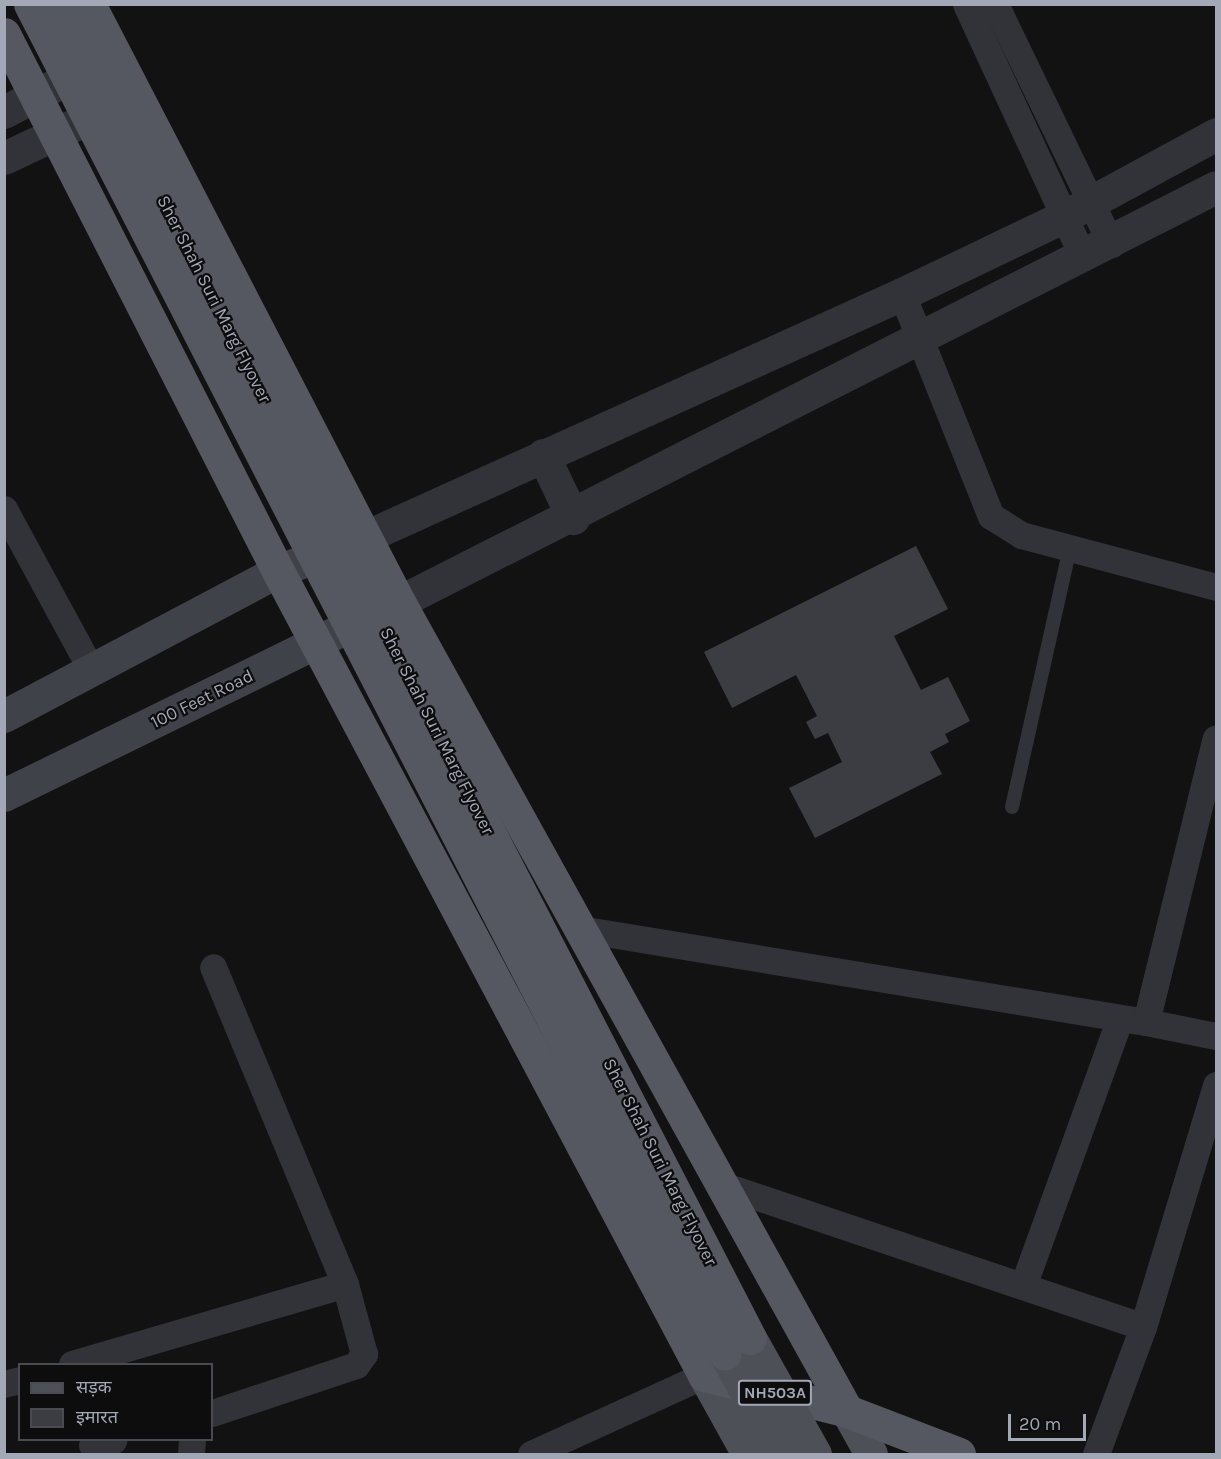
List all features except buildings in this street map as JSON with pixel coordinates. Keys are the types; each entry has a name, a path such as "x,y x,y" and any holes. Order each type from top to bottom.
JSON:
{"highway":[{"name":"Sher Shah Suri Marg Flyover","path":"30,4 726,1355"},
{"name":"Sher Shah Suri Marg Flyover","path":"62,4 726,1355"},
{"path":"88,4 399,602 847,1411"},
{"path":"4,34 317,643 726,1355"},
{"name":"NH503A","path":"726,1355 847,1411 959,1455"}],"main road":[{"path":"4,716 278,571 365,537"},
{"name":"100 Feet Road","path":"4,795 399,602"},
{"path":"726,1355 748,1455"},
{"name":"Sher Shah Suri Marg Flyover","path":"726,1355 781,1455"},
{"name":"Sher Shah Suri Marg Flyover","path":"726,1355 815,1455"},
{"path":"847,1411 872,1455"}],"street":[{"path":"966,4 1079,208"},
{"path":"995,4 1097,251"},
{"path":"4,112 37,98 114,53"},
{"path":"4,158 58,136 134,95"},
{"path":"365,537 902,294 1079,208 1216,134"},
{"path":"399,602 573,518 923,336 1097,251 1216,186"},
{"path":"902,294 923,336 982,503 1005,528 1216,587"},
{"path":"543,455 573,518"},
{"path":"4,509 92,671"},
{"path":"1146,1022 1216,738"},
{"path":"580,929 1120,1017 1216,1036"},
{"path":"213,967 345,1284 364,1350 361,1360 213,1413"},
{"path":"1023,1286 1120,1017"},
{"path":"1096,1455 1207,1151 1216,1085"},
{"path":"722,1185 1143,1327"},
{"path":"79,1363 345,1284"},
{"path":"531,1455 726,1355"}],"lane":[{"path":"1012,807 1070,548"}]}
